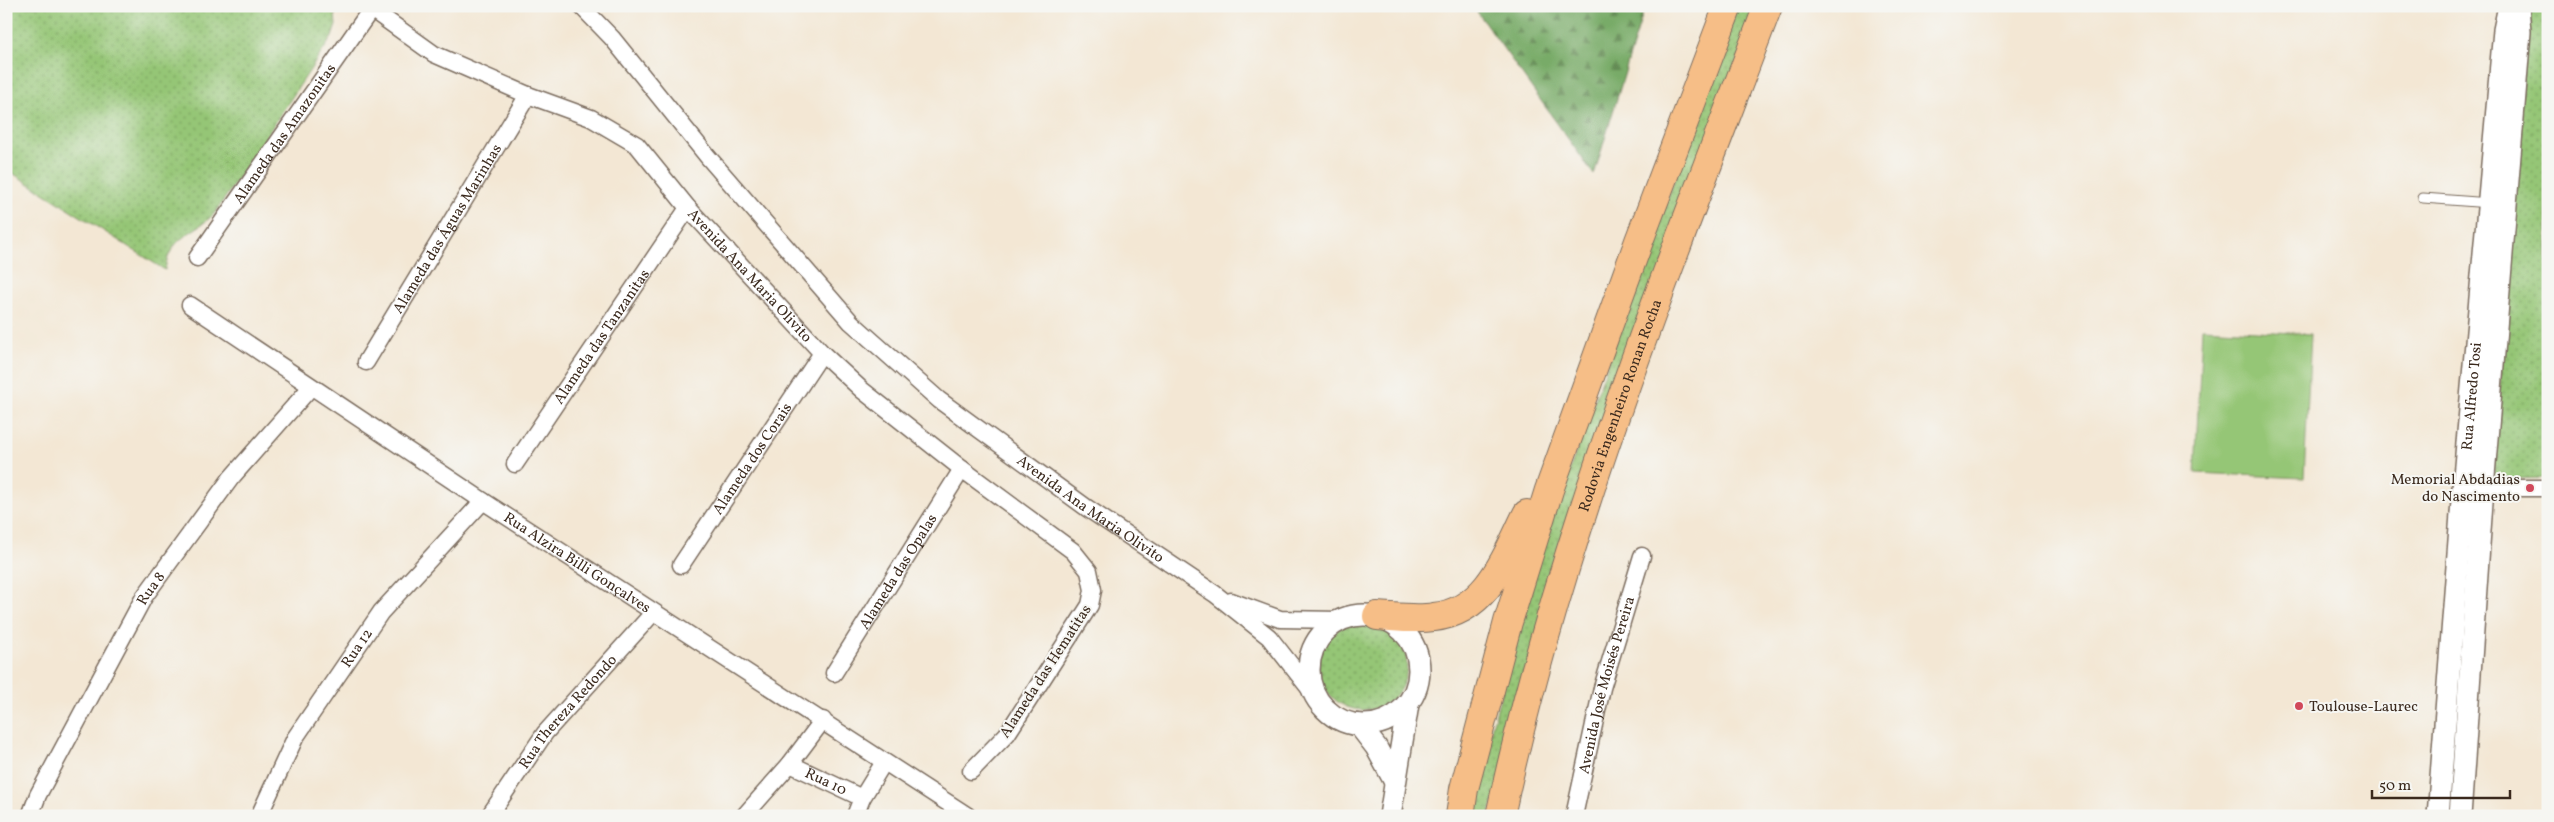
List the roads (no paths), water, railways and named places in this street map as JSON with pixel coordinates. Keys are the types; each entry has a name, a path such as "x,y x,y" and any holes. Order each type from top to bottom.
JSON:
{"highway":[{"path":"1460,816 1464,790 1508,622 1546,498 1728,6"},
{"name":"Rodovia Engenheiro Ronan Rocha","path":"1500,816 1519,727 1550,613 1608,431 1768,6"},
{"path":"1377,616 1437,617 1464,607 1486,589 1495,578 1574,419"}],"street":[{"name":"Avenida Ana Maria Olivito","path":"582,6 612,38 708,157 851,322 939,400 1087,508 1214,594 1269,637 1316,697"},
{"name":"Rua Alfredo Tosi","path":"2509,6 2512,31"},
{"name":"Rua Alfredo Tosi","path":"2438,816 2473,488 2512,31 2518,6"},
{"name":"Avenida Ana Maria Olivito","path":"370,7 434,54 528,95 591,118 637,145 688,208 822,353 862,390 962,469 1073,551 1089,571 1093,590"},
{"name":"Alameda das Amazonitas","path":"197,258 370,7"},
{"name":"Alameda das Águas Marinhas","path":"366,362 528,95"},
{"name":"Alameda das Tanzanitas","path":"515,464 688,208"},
{"name":"Rua Alzira Billi Gonçalves","path":"190,305 653,613 822,720 968,816"},
{"name":"Alameda dos Corais","path":"682,565 822,353"},
{"name":"Rua 8","path":"30,816 38,795 144,597 230,478 311,387"},
{"name":"Alameda das Opalas","path":"834,673 962,469"},
{"name":"Rua Alfredo Tosi","path":"2460,816 2473,488"},
{"path":"2473,488 2548,488"},
{"name":"Rua 12","path":"259,816 295,738 381,612 483,501"},
{"name":"Avenida José Moisés Pereira","path":"1574,816 1602,688 1642,556"},
{"name":"Alameda das Hematitas","path":"971,771 1007,734 1090,606 1093,590"},
{"name":"Avenida Ana Maria Olivito","path":"1214,594 1280,619 1340,620"},
{"name":"Rua Thereza Redondo","path":"489,816 545,733 653,613"},
{"path":"1390,816 1408,704 1418,679 1419,670 1416,652 1407,636 1394,623 1377,616 1358,615 1340,620 1325,630 1315,645 1309,662 1310,680 1316,697 1327,711 1342,721 1359,725 1378,724 1394,717 1408,704"},
{"path":"744,816 790,764 822,720"},
{"path":"1359,725 1376,748 1395,782"},
{"path":"855,816 862,798 884,762"},
{"name":"Rua 10","path":"790,764 862,798"}],"lane":[{"path":"2423,198 2497,203"}],"place":[{"name":"Memorial Abdadias do Nascimento","path":"2530,488"},
{"name":"Toulouse-Laurec","path":"2299,706"}]}
